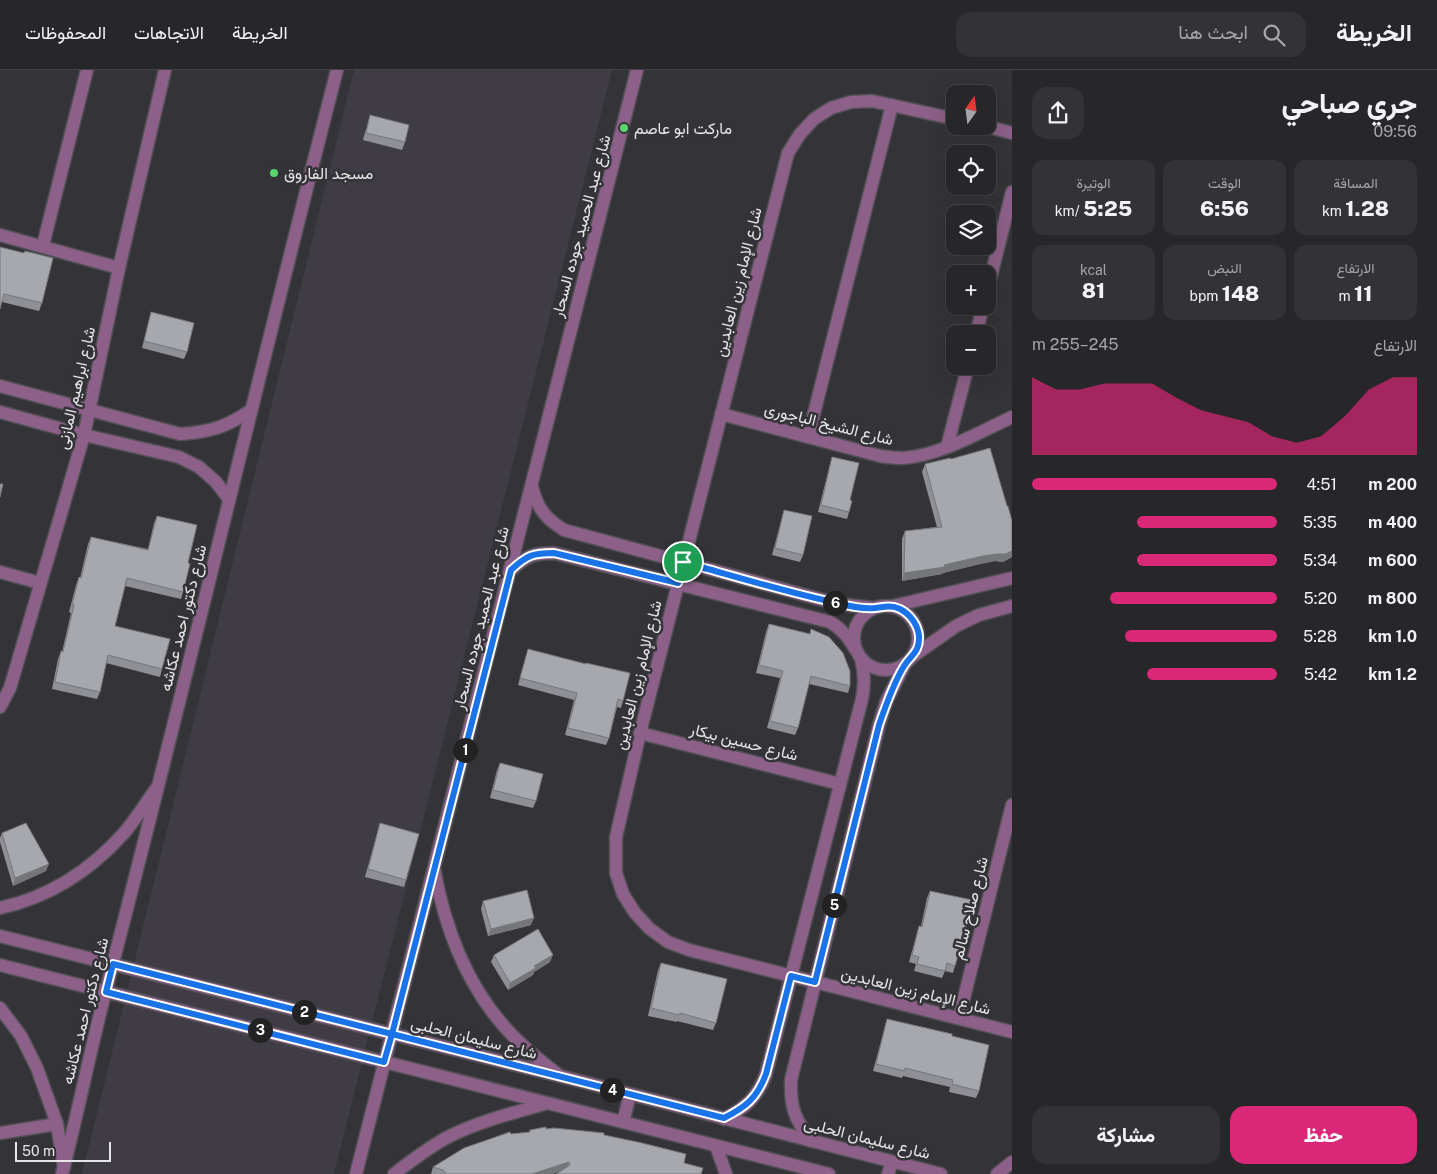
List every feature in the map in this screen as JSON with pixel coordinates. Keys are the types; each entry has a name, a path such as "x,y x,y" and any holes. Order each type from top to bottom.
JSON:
{"street":[{"path":"43,246 87,70"},
{"name":"شارع ابراهيم المازنى","path":"0,707 10,688 84,435 119,268 165,70"},
{"name":"شارع دكتور احمد عكاشه","path":"63,1171 106,992 160,784 251,410 337,70"},
{"name":"شارع عبد الحميد جوده السحار","path":"356,1174 637,70"},
{"name":"شارع الإمام زين العابدين","path":"946,117 872,100 851,102 831,108 814,119 800,134 788,153 640,732 616,837 616,873 624,894 635,913 650,929 668,942 689,950 1012,1032"},
{"path":"808,437 892,104"},
{"path":"996,129 1012,133"},
{"path":"994,265 1012,192"},
{"path":"0,234 119,268"},
{"path":"947,447 966,375"},
{"path":"0,386 180,434 200,433 218,428 236,421 251,410"},
{"path":"0,412 84,435 179,456 199,467 216,482 229,499"},
{"name":"شارع الشيخ الباجورى","path":"721,414 880,456 903,458 918,456 947,447 1012,417"},
{"path":"532,487 535,501 542,513 552,523 564,530 838,604 874,608 892,606 1012,578"},
{"path":"511,570 523,559 538,553 554,553 830,622 847,635 858,654 868,665 877,669 887,670 896,668 909,660 956,626 979,615 1012,606"},
{"path":"0,572 40,583"},
{"path":"811,1140 794,1114 790,1098 791,1080 879,725 886,702 918,647 919,636 911,617 902,610 892,606"},
{"path":"724,1118 739,1111 751,1101 760,1089 766,1074 864,686 865,672 854,637 857,625 864,615 874,608"},
{"name":"شارع حسين بيكار","path":"640,732 840,784"},
{"path":"0,908 42,895 71,879 100,857 124,832 160,784"},
{"name":"شارع صلاح سالم","path":"959,1018 1012,805"},
{"path":"434,868 439,897 448,927 459,956 474,984 492,1011 512,1035 535,1057 560,1076"},
{"name":"شارع سليمان الحلبى","path":"0,936 811,1140 890,1168 940,1174"},
{"path":"0,965 716,1146 796,1171 828,1174"},
{"path":"0,1008 21,1036 37,1068 57,1124 63,1171"},
{"path":"623,1122 630,1095"},
{"path":"394,1174 418,1155 448,1137 479,1123 547,1103"},
{"path":"0,1133 57,1124"},
{"path":"716,1146 726,1174"},
{"path":"997,1174 1012,1162"}],"shaded area":[{"path":"354,70 612,70 334,1174 82,1174"}],"building":[{"path":"370,115 409,125 405,142 366,133"},
{"path":"0,247 53,258 42,303 4,294 0,309"},
{"path":"151,312 194,323 187,352 144,341"},
{"path":"990,448 1012,521 1012,551 1006,554 983,556 944,565 945,567 904,573 905,531 942,527 925,464"},
{"path":"832,457 859,463 849,512 821,505"},
{"path":"0,484 3,484 0,497"},
{"path":"784,510 812,516 803,555 775,548"},
{"path":"157,516 197,525 183,592 127,578 115,626 170,639 162,669 108,655 100,692 55,682 61,651 63,652 74,605 72,605 91,537 148,550"},
{"path":"769,624 810,634 811,629 829,637 843,653 850,671 850,686 811,676 798,728 770,721 783,671 759,665"},
{"path":"528,649 630,673 623,701 618,699 609,738 568,728 577,693 520,678"},
{"path":"500,763 543,774 536,801 493,790"},
{"path":"26,823 49,864 15,878 2,833"},
{"path":"380,823 419,834 406,880 368,869"},
{"path":"527,890 534,918 491,929 483,901"},
{"path":"930,891 972,900 955,966 947,963 945,971 917,964 919,957 912,955 919,926 922,927"},
{"path":"538,929 553,955 534,966 536,968 510,983 494,955"},
{"path":"661,963 727,979 716,1023 680,1013 679,1015 651,1008"},
{"path":"887,1019 952,1034 952,1036 989,1045 979,1091 952,1084 953,1080 905,1068 905,1071 876,1064"},
{"path":"546,1127 546,1129 554,1128 604,1133 604,1135 686,1154 684,1163 703,1168 701,1174 556,1174 570,1165 569,1162 532,1174 447,1174 443,1170 433,1167 464,1148 510,1132 511,1134 530,1132 530,1130"}],"place":[{"name":"ماركت ابو عاصم","path":"624,128"},
{"name":"مسجد الفاروق","path":"274,173"}],"route":[{"path":"683,562 678,583 554,553 538,553 523,559 511,570 392,1034 113,964 106,992 384,1062 392,1034 724,1118 739,1111 751,1101 760,1089 766,1074 791,976 815,982 879,725 886,702 905,664 918,647 919,636 911,617 902,610 892,606 874,608 838,604 683,562"}]}
